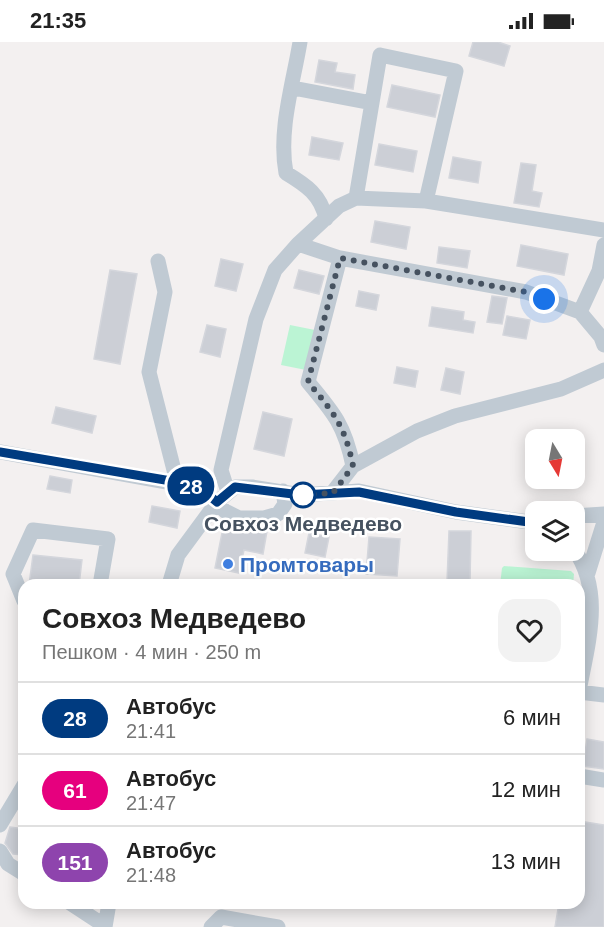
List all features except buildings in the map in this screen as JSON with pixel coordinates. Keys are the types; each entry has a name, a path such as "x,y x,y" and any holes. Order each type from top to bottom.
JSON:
{"street":[{"path":"300,42 286,123 284,159 286,173 312,189 323,204 326,219"},
{"path":"356,198 380,55 456,71 426,201"},
{"path":"293,88 372,103"},
{"path":"283,491 285,504 278,514 264,518 239,518 225,511 220,470 256,319 275,270 298,244 339,206 356,198 426,201 604,230"},
{"path":"298,244 340,258 526,292 580,312 601,337 604,345"},
{"path":"580,312 599,271 604,245"},
{"path":"340,258 308,382 334,412 347,436 353,466"},
{"path":"158,261 165,292 149,372 177,482"},
{"path":"333,493 353,466 435,423 561,389 604,370"},
{"path":"1,451 177,482 223,497"},
{"path":"171,579 178,555 206,516 235,487 283,491 301,495 359,492 456,512 525,520"},
{"path":"585,515 604,514"},
{"path":"588,573 604,522"},
{"path":"18,592 6,574 33,530 108,539 101,579"},
{"path":"581,561 588,573 599,612 585,667"},
{"path":"585,692 604,695"},
{"path":"585,777 604,780"},
{"path":"0,825 18,795"},
{"path":"1,855 8,864 18,870"},
{"path":"79,909 105,927 108,909"},
{"path":"211,927 221,917 278,927"}],"green space":[{"path":"290,325 315,330 306,370 281,365"},
{"path":"504,566 571,571 574,574 574,579 501,579"}],"bus line":[{"name":"28","path":"0,452 177,482 200,488 217,502 235,487 252,487 301,495 359,492 456,512 525,520"}],"place":[{"name":"Совхоз Медведево","path":"303,495"},
{"name":"Промтовары","path":"228,564"}],"route":[{"path":"303,495 301,495 333,493 353,466 347,436 334,412 308,382 340,258 427,276 526,292 544,299"}]}
